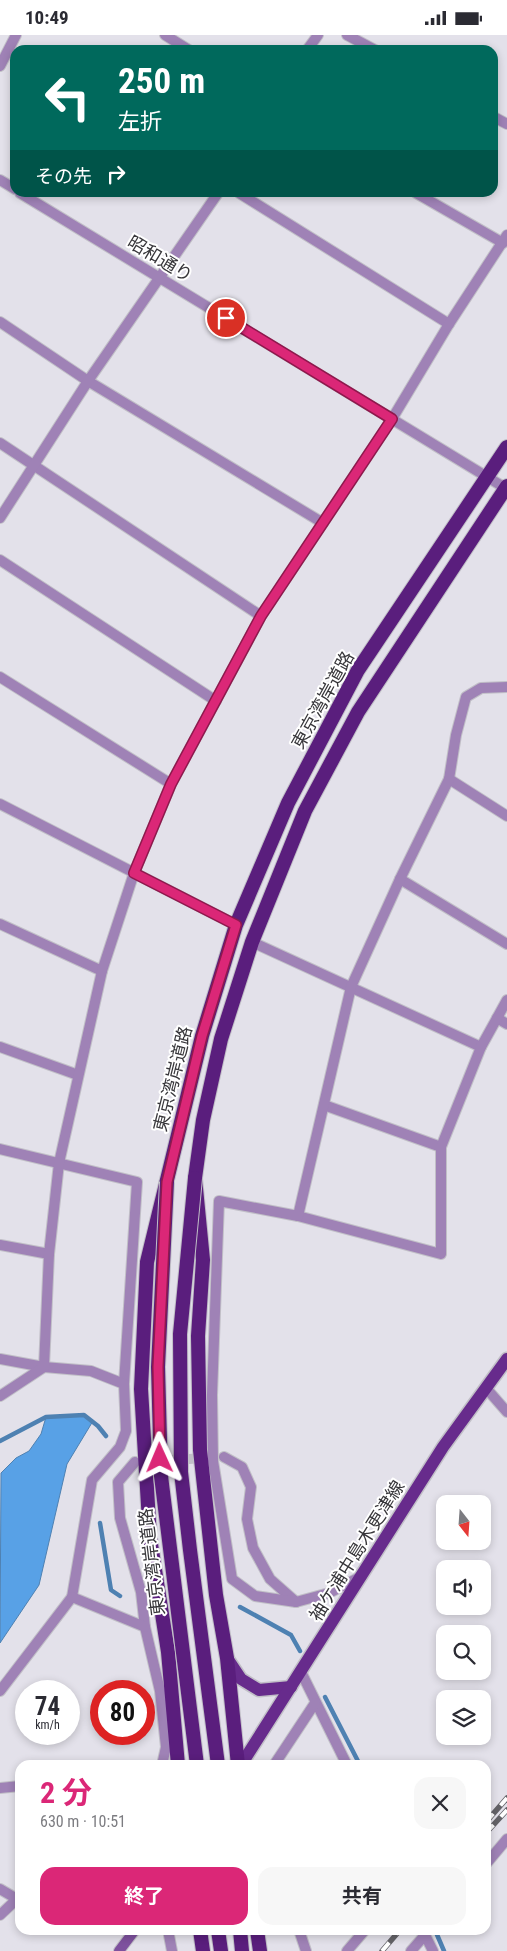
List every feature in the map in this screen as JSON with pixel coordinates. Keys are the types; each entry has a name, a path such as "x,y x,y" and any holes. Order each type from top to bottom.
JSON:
{"highway":[{"name":"東京湾岸道路","path":"196,1760 161,1476 158,1367 167,1182 202,1036 236,925 288,803 358,671 507,447"},
{"name":"東京湾岸道路","path":"217,1760 181,1472 180,1334 195,1178 203,1120 220,1039 252,942 305,811 358,712 507,488"},
{"path":"195,1178 203,1260 198,1335 200,1449 216,1595 227,1658 239,1760"},
{"path":"167,1182 148,1262 141,1389 150,1538 168,1652 178,1760"},
{"path":"200,1935 203,1951"},
{"path":"219,1935 221,1951"},
{"path":"240,1935 242,1951"},
{"path":"258,1935 260,1951"}],"main road":[{"name":"袖ケ浦中島木更津線","path":"243,1760 363,1576 443,1447 507,1359"},
{"path":"227,1658 242,1679 259,1690 292,1687"},
{"path":"119,1951 131,1935"}],"street":[{"path":"165,35 181,45"},
{"path":"347,35 366,45"},
{"path":"0,66 10,46"},
{"path":"5,56 10,59"},
{"name":"昭和通り","path":"27,197 507,488"},
{"path":"0,517 88,381 215,197"},
{"path":"245,197 449,324"},
{"path":"44,1367 49,1254 59,1163 102,971 134,873 171,784 261,616 392,419 449,324 505,239 424,197"},
{"path":"0,321 88,381 322,523"},
{"path":"0,443 261,616"},
{"path":"0,560 216,701"},
{"path":"0,677 171,784"},
{"path":"298,1216 351,987 400,879 449,779 456,735 466,697 481,688 507,687"},
{"path":"449,779 507,816"},
{"path":"0,804 236,925"},
{"path":"400,879 507,944"},
{"path":"0,924 102,971"},
{"path":"252,942 481,1047"},
{"path":"363,1576 329,1593 296,1602 255,1596 232,1579 214,1461 212,1395 218,1201 298,1216 441,1254 441,1147 481,1047 507,1000"},
{"path":"497,1018 507,1024"},
{"path":"0,1047 78,1075"},
{"path":"324,1105 441,1147"},
{"path":"0,1149 136,1182 124,1384 126,1431 120,1447 92,1480 72,1597 0,1691"},
{"path":"0,1245 49,1254"},
{"path":"0,1359 44,1367 91,1371 124,1384"},
{"path":"0,1396 44,1367"},
{"path":"486,1388 507,1412"},
{"path":"224,1457 242,1467 251,1487 247,1519 252,1548 270,1579 296,1602"},
{"path":"135,1462 118,1482 120,1518 141,1592 146,1627 160,1691 166,1747 163,1760"},
{"path":"72,1597 146,1627"},
{"path":"301,1672 344,1760"},
{"path":"277,1760 315,1703"},
{"path":"0,1788 15,1786"},
{"path":"491,1858 507,1839"},
{"path":"0,1889 15,1898"},
{"path":"0,1915 15,1901"},
{"path":"169,1935 172,1951"},
{"path":"300,1935 306,1951"},
{"path":"347,1951 361,1935"},
{"path":"411,1951 426,1935 433,1951"}],"water":[{"path":"84,1415 93,1421 67,1464 39,1585 0,1643 1,1473 16,1458 29,1451 41,1434 46,1417"}],"waterway":[{"path":"0,1441 46,1417 84,1415 98,1426 106,1436"},
{"path":"100,1523 111,1590 120,1596"},
{"path":"240,1607 291,1635 300,1651"},
{"path":"325,1697 357,1760"},
{"path":"437,1935 444,1951"}],"tunnel":[{"path":"156,1461 206,1458"}],"railway":[{"path":"491,1816 507,1798"},
{"path":"491,1828 507,1810"},
{"path":"382,1951 396,1935"}],"route":[{"path":"160,1458 158,1367 167,1182 202,1036 236,925 134,873 171,784 261,616 392,419 226,318"}]}
